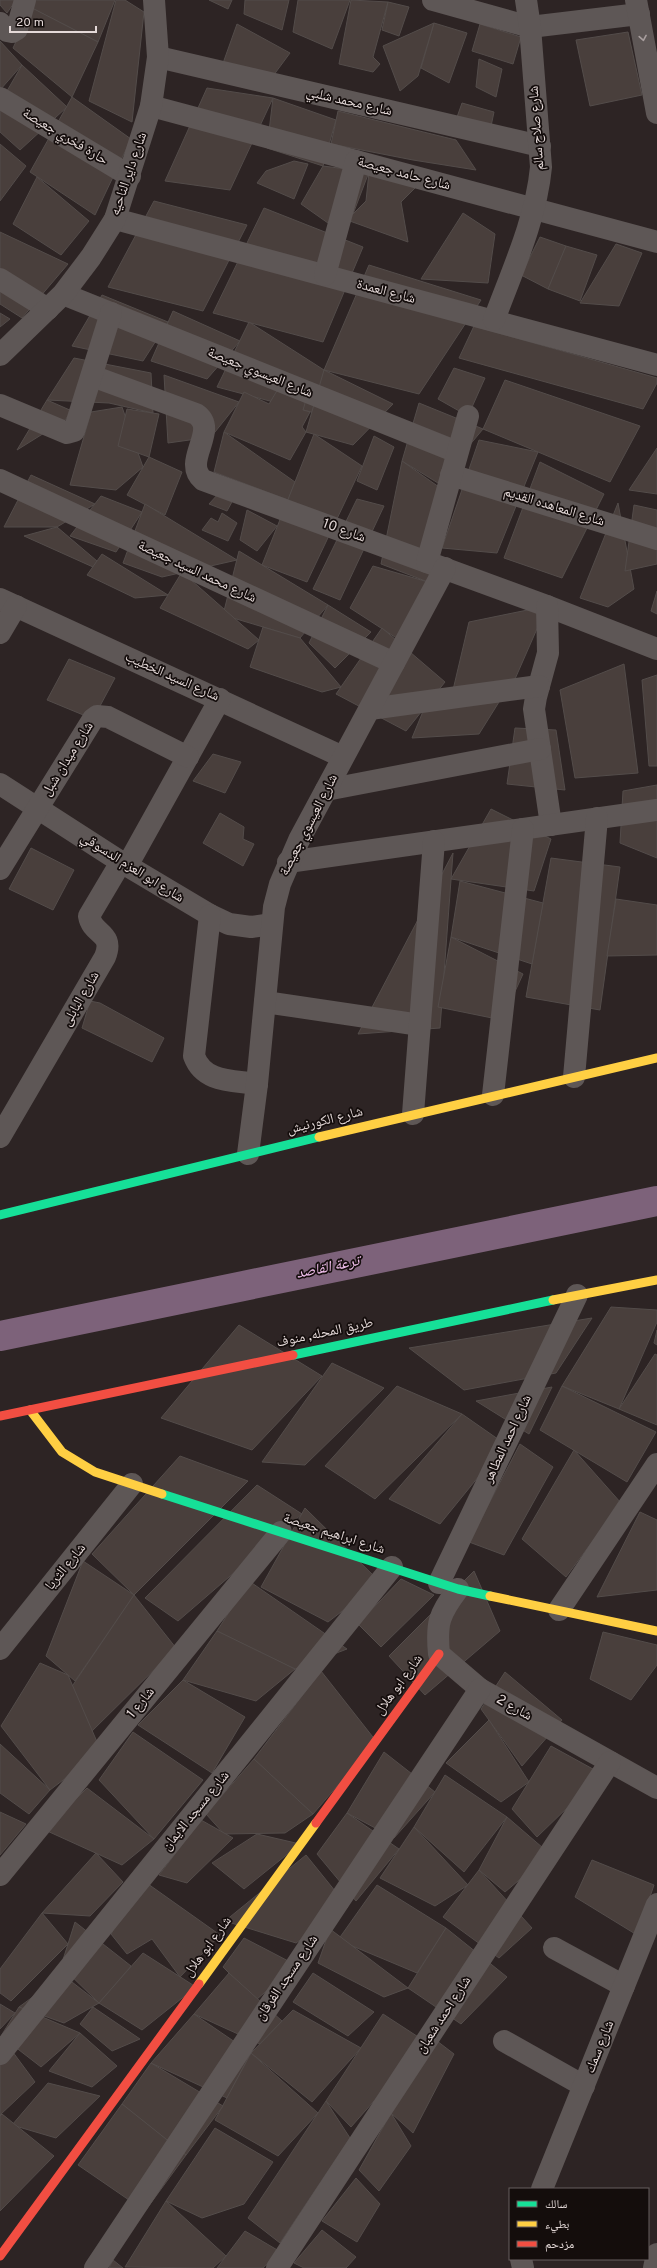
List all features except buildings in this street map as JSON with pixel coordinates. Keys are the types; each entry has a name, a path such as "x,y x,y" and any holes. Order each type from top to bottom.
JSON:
{"street":[{"path":"0,23 8,31 12,32 17,29 25,0"},
{"name":"شارع داير الناحيه","path":"0,355 63,294 91,258 115,219 130,176 151,106 158,57 154,0"},
{"path":"432,0 530,27 638,7 657,114"},
{"name":"شارع صلاح سالم","path":"494,320 534,208 539,188 541,167 540,146 530,27 526,0"},
{"name":"شارع محمد شلبي","path":"158,57 540,146"},
{"name":"حارة فخري جعيصة","path":"0,98 130,176"},
{"name":"شارع حامد جعيصة","path":"151,106 657,242"},
{"path":"325,275 356,161"},
{"name":"شارع العمدة","path":"115,219 657,365"},
{"path":"0,279 48,309"},
{"name":"شارع العيسوي جعيصة","path":"63,294 457,452"},
{"path":"0,405 71,433 76,429 111,313"},
{"name":"شارع 10","path":"92,376 196,414 202,418 205,424 195,470 203,480 547,606 657,650"},
{"name":"شارع العيسوي جعيصة","path":"248,1154 258,1084 272,924 280,884 288,862 394,663 436,565 451,475 468,416"},
{"name":"شارع المعاهده القديم","path":"451,475 657,539"},
{"name":"شارع محمد السيد جعيصة","path":"0,480 394,663"},
{"path":"0,633 8,603"},
{"name":"شارع السيد الخطيب","path":"8,603 220,699 343,757"},
{"path":"547,606 548,653 534,709 551,825"},
{"path":"370,709 539,686"},
{"path":"124,864 188,757 220,699"},
{"name":"شارع ميدان شبل","path":"0,869 93,719 97,716 108,717 188,757"},
{"path":"326,790 540,749"},
{"name":"شارع ابو العزم الدسوقي","path":"0,784 124,864 210,915 229,924 251,927 272,924"},
{"path":"288,862 657,810"},
{"path":"574,1077 597,818"},
{"path":"494,1095 523,829"},
{"path":"413,1114 434,841"},
{"name":"شارع البابلى","path":"3,1127 105,957 108,949 107,940 103,933 92,925 89,916 124,864"},
{"path":"210,915 194,1056 198,1067 206,1074 216,1078 258,1084"},
{"path":"265,1002 420,1025"},
{"name":"شارع الكورنيش","path":"0,1215 413,1114 657,1058"},
{"name":"طريق المحله, منوف","path":"0,1416 577,1295 657,1280"},
{"name":"شارع احمد المطاهر","path":"449,1586 577,1295"},
{"name":"شارع ابراهيم جعيصة","path":"30,1410 62,1452 95,1472 449,1586 657,1631"},
{"path":"559,1610 657,1464"},
{"name":"شارع الثريا","path":"0,1649 132,1484"},
{"name":"شارع 1","path":"0,1875 281,1532"},
{"name":"شارع مسجد الايمان","path":"0,2054 392,1567"},
{"path":"439,1654 437,1631 449,1586"},
{"name":"شارع 2","path":"439,1654 480,1689 610,1762 656,1784"},
{"name":"شارع ابو هلال","path":"0,2256 439,1654"},
{"name":"شارع مسجد الفرقان","path":"95,2268 480,1689"},
{"name":"شارع احمد شعبان","path":"277,2268 610,1762"},
{"name":"شارع سمك","path":"542,2188 657,1904"},
{"path":"554,1948 624,1986"},
{"path":"504,2041 584,2086"},
{"path":"654,2268 657,2254"}],"waterway":[{"name":"ترعة القاصد","path":"0,1336 657,1201"}],"traffic: fast":[{"path":"0,1215 319,1137"},
{"path":"293,1355 553,1300"},
{"path":"162,1494 458,1589 490,1596"}],"traffic: slow":[{"path":"319,1137 657,1058"},
{"path":"553,1300 657,1280"},
{"path":"30,1410 62,1452 95,1472 162,1494"},
{"path":"490,1596 657,1631"},
{"path":"199,1984 316,1823"}],"traffic: jam":[{"path":"0,1416 293,1355"},
{"path":"316,1823 439,1654"},
{"path":"0,2256 199,1984"}]}
